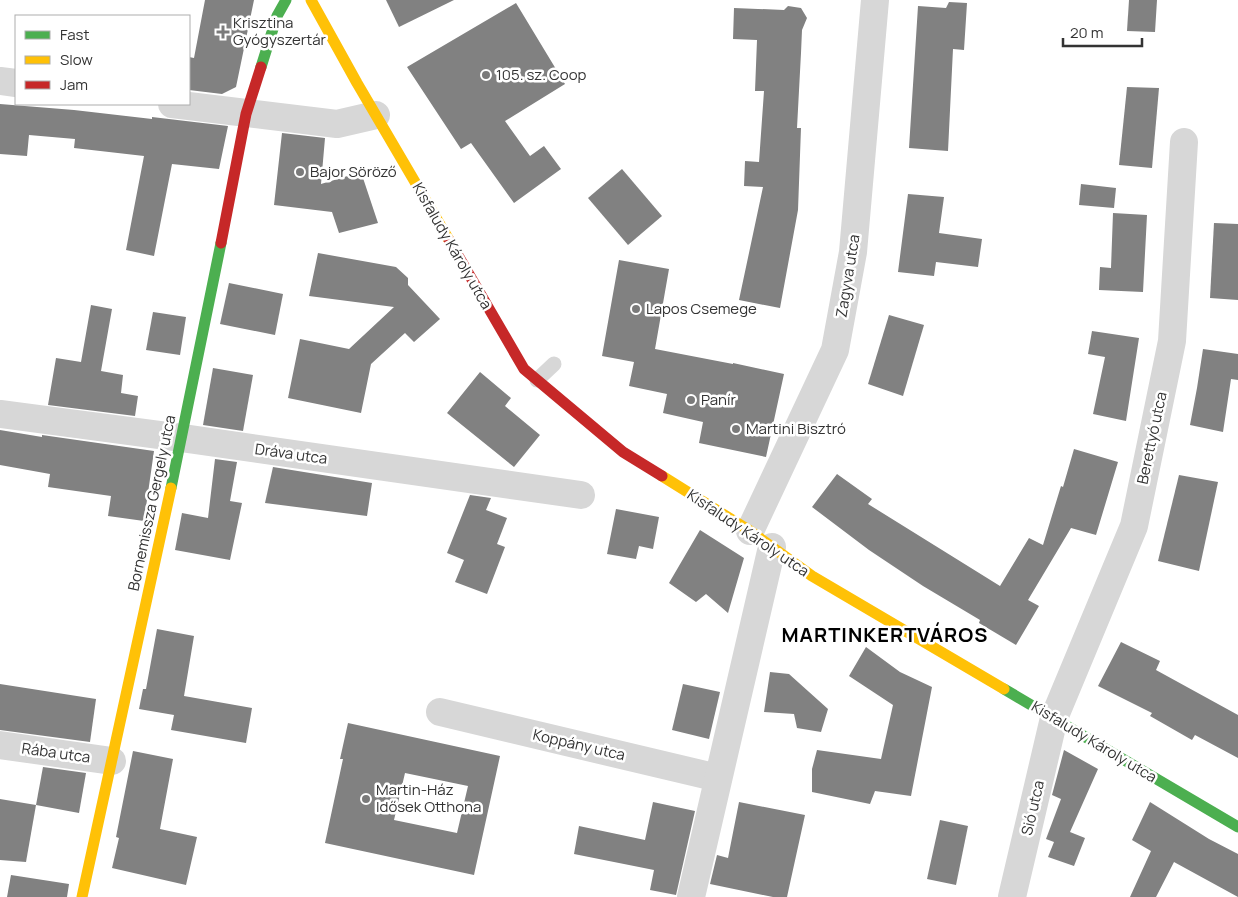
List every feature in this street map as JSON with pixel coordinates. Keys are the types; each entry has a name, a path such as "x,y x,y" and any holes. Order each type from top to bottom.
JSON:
{"main road":[{"path":"246,114 277,16 286,0"},
{"name":"Kisfaludy Károly utca","path":"311,0 524,369 623,452 750,531 812,576 1238,827"},
{"name":"Bornemissza Gergely utca","path":"82,897 182,438 246,114"}],"street":[{"name":"Zagyva utca","path":"750,531 835,350 853,252 870,1"},
{"path":"0,81 15,83"},
{"path":"179,105 337,124 376,115"},
{"name":"Berettyó utca","path":"1054,718 1134,526 1172,341 1184,142"},
{"name":"Dráva utca","path":"0,414 581,495"},
{"path":"691,897 772,547"},
{"name":"Koppány utca","path":"440,712 718,778"},
{"name":"Sió utca","path":"1012,897 1054,718"},
{"name":"Rába utca","path":"0,745 112,761"}],"lane":[{"path":"537,380 554,364"}],"building":[{"name":"Krisztina Gyógyszertár","path":"205,0 254,0 236,87 222,94 190,90 190,57 194,58"},
{"path":"386,0 454,0 399,27"},
{"path":"1129,0 1157,0 1155,32 1127,31"},
{"path":"949,2 967,3 964,50 953,49 948,151 909,148 918,6 946,8"},
{"name":"105. sz. Coop","path":"516,3 565,84 505,121 530,156 544,146 561,169 514,203 471,143 461,149 407,67"},
{"path":"788,6 801,8 807,18 802,30 797,128 801,128 798,210 780,308 739,300 763,187 744,186 745,161 759,162 764,91 755,91 757,40 733,39 734,8 784,10"},
{"path":"1127,87 1159,88 1152,168 1119,165"},
{"path":"0,104 152,119 152,117 228,126 219,169 172,164 154,256 126,250 144,156 74,148 75,139 29,135 27,156 0,154"},
{"path":"282,133 325,138 321,184 361,172 378,223 339,233 332,212 274,205"},
{"path":"622,169 662,216 628,245 588,198"},
{"path":"1081,184 1116,188 1114,208 1079,205"},
{"path":"908,194 944,197 939,233 982,239 978,267 936,262 934,276 898,272"},
{"path":"1113,213 1147,215 1143,292 1099,290 1100,267 1111,268"},
{"path":"1214,223 1238,224 1238,300 1210,298"},
{"path":"318,253 396,267 408,278 408,285 440,319 414,342 405,333 371,364 361,413 288,398 300,339 349,349 394,307 309,296"},
{"path":"619,260 669,269 655,349 784,374 766,457 699,443 703,422 663,413 667,394 629,386 634,362 602,356"},
{"path":"229,283 283,294 275,335 220,324"},
{"path":"91,305 112,309 101,371 123,375 121,393 138,396 135,416 48,405 56,358 81,362"},
{"path":"153,312 186,317 180,355 146,350"},
{"path":"889,315 924,325 903,396 868,384"},
{"path":"1092,331 1139,338 1126,421 1093,414 1105,357 1088,354"},
{"path":"1203,349 1238,354 1238,380 1231,379 1223,432 1190,425"},
{"path":"213,368 253,375 243,431 203,425"},
{"path":"480,372 511,398 505,406 540,435 514,467 447,413"},
{"path":"0,430 154,451 144,521 108,516 111,496 48,487 50,474 0,465"},
{"path":"1074,449 1118,462 1096,535 1071,528 1028,600 1039,606 1016,645 979,623 980,620 923,586 869,550 812,507 837,474 872,499 868,504 1000,586 1029,538 1043,545"},
{"path":"215,459 237,462 230,501 242,503 230,560 175,550 182,513 208,518"},
{"path":"273,467 372,483 367,516 265,503"},
{"path":"1179,475 1218,482 1199,571 1158,561"},
{"path":"470,495 491,498 486,510 507,518 497,544 505,547 487,594 455,582 464,560 447,553"},
{"path":"616,509 659,517 653,549 639,546 636,559 607,554"},
{"path":"700,530 744,558 728,613 706,594 696,602 669,583"},
{"path":"157,629 194,636 184,696 252,708 246,743 171,730 174,715 139,709 143,689 146,689"},
{"path":"1121,642 1160,661 1156,670 1238,715 1238,758 1195,735 1192,740 1150,716 1152,713 1098,686"},
{"path":"866,647 900,672 932,687 911,796 875,791 870,804 812,792 812,769 817,750 881,759 893,705 849,676"},
{"path":"770,672 789,674 828,709 821,732 797,728 794,714 764,712"},
{"path":"0,684 96,699 90,742 0,730"},
{"path":"683,684 720,692 709,739 672,730"},
{"name":"Martin-Ház Idősek Otthona","path":"348,723 500,756 474,875 325,843 343,759 340,759","holes":["405,773 468,786 457,833 394,820"]},
{"path":"1064,750 1098,769 1070,832 1085,838 1074,866 1048,857 1054,842 1046,839 1061,799 1052,795"},
{"path":"133,751 173,759 160,829 197,837 186,885 112,868 119,838 116,837"},
{"path":"43,767 86,773 79,813 36,805"},
{"path":"0,799 36,805 26,862 0,860"},
{"path":"653,802 695,811 676,895 650,890 654,870 574,854 579,826 645,840"},
{"path":"739,802 805,815 787,897 773,897 710,884 717,855 728,858"},
{"path":"1150,802 1209,839 1238,854 1238,897 1174,862 1156,897 1130,897 1151,851 1132,840"},
{"path":"940,820 968,826 956,885 927,879"},
{"path":"11,875 69,884 67,897 7,897"}],"traffic: fast":[{"path":"261,67 277,16 286,0"},
{"path":"171,488 221,243"},
{"path":"1004,689 1238,827"}],"traffic: slow":[{"path":"311,0 449,240"},
{"path":"662,476 750,531 812,576 1004,689"},
{"path":"82,897 171,488"}],"traffic: jam":[{"path":"221,243 246,114 261,67"},
{"path":"449,240 524,369 623,452 662,476"}],"place":[{"name":"Krisztina Gyógyszertár","path":"223,32"},
{"name":"105. sz. Coop","path":"486,75"},
{"name":"Bajor Söröző","path":"300,172"},
{"name":"Lapos Csemege","path":"636,309"},
{"name":"Panír","path":"691,400"},
{"name":"Martini Bisztró","path":"736,429"},
{"name":"Martin-Ház Idősek Otthona","path":"366,799"}],"district":[{"name":"MARTINKERTVÁROS","path":"885,635"}]}
